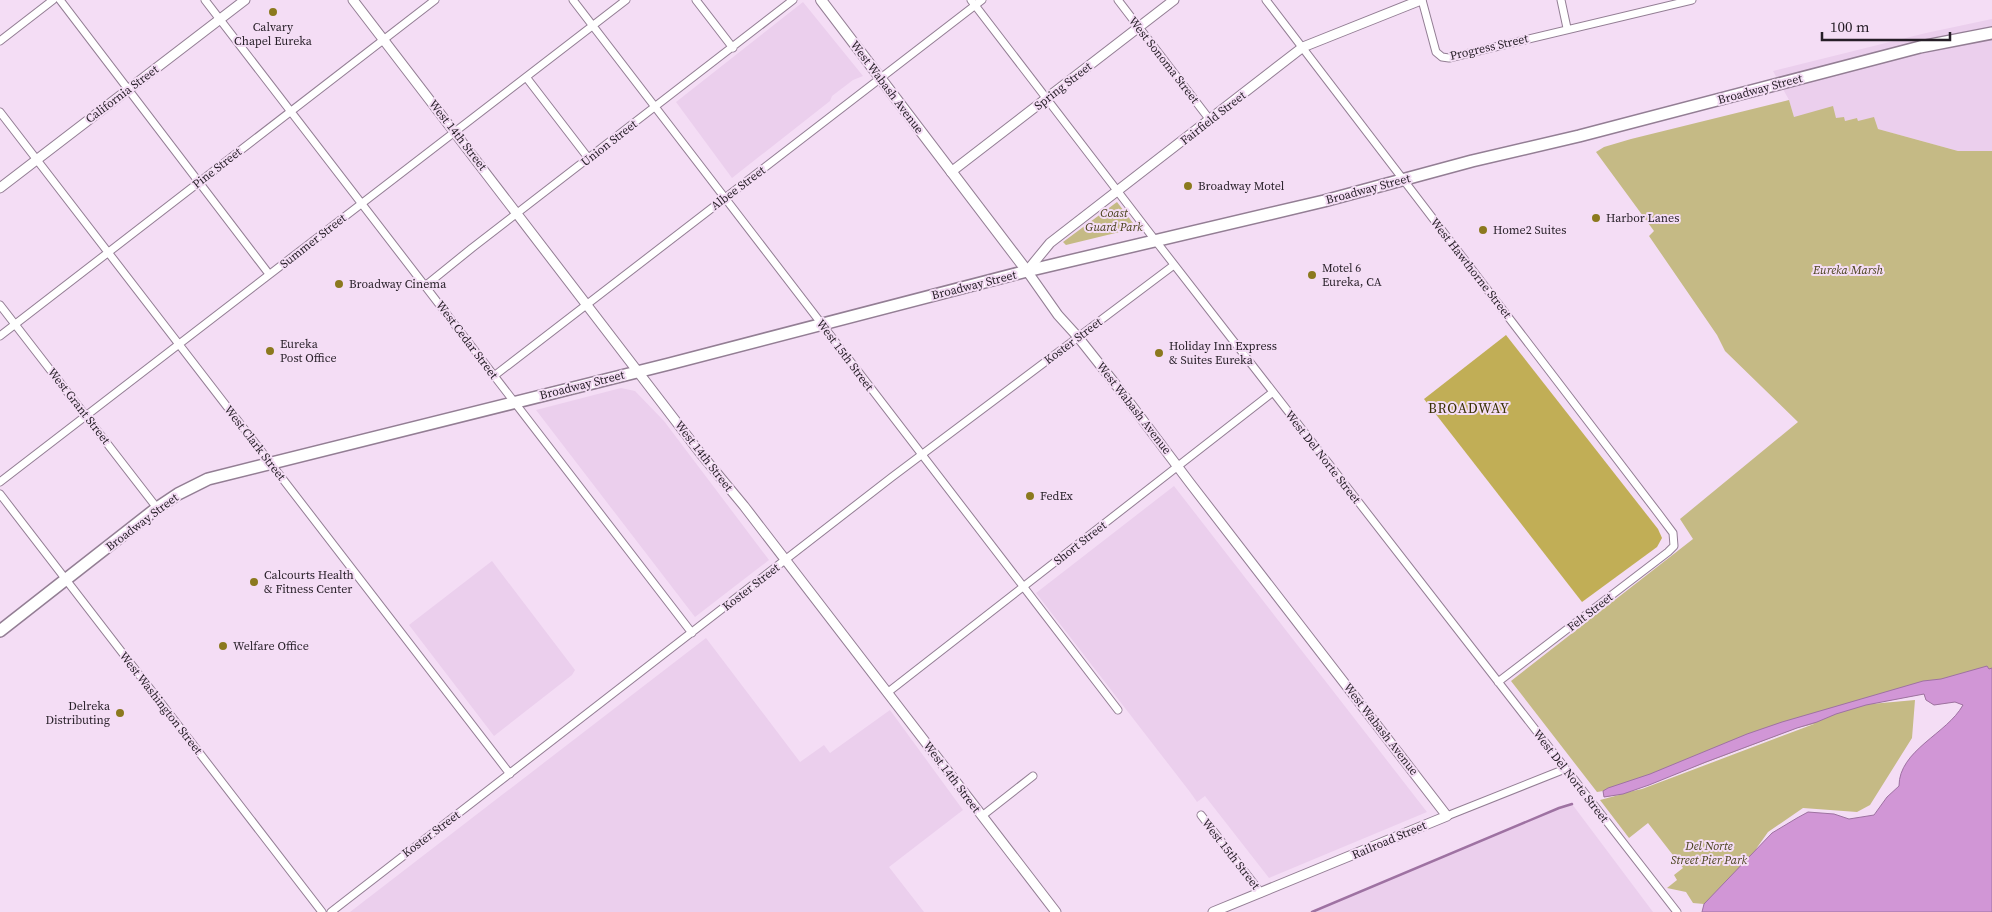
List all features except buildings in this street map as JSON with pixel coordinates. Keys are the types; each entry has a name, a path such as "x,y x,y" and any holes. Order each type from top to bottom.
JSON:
{"highway":[{"name":"Broadway Street","path":"0,631 157,508 178,494 208,480 639,372 1028,271 1324,201 1920,47 1992,33"}],"main road":[{"name":"West Wabash Avenue","path":"821,0 1028,271"}],"street":[{"path":"0,41 53,0"},
{"path":"60,0 269,274"},
{"name":"West Cedar Street","path":"205,0 692,632"},
{"name":"California Street","path":"0,188 245,0"},
{"name":"West 14th Street","path":"353,0 1056,912"},
{"name":"Pine Street","path":"0,336 435,0"},
{"name":"West 15th Street","path":"573,0 1118,710"},
{"name":"Summer Street","path":"0,482 178,343 626,0"},
{"path":"696,0 733,48"},
{"name":"Union Street","path":"425,286 793,0"},
{"name":"Albee Street","path":"494,376 881,78 973,3 982,0"},
{"name":"West Sonoma Street","path":"1118,0 1210,120"},
{"name":"Spring Street","path":"952,172 1174,0"},
{"name":"West Hawthorne Street","path":"1266,0 1658,513 1674,538"},
{"name":"Fairfield Street","path":"1028,271 1050,243 1303,47 1422,0"},
{"name":"Progress Street","path":"1422,0 1436,52 1442,57 1449,58 1567,28 1692,0"},
{"path":"1561,0 1567,28"},
{"name":"West Del Norte Street","path":"973,3 1154,240 1677,912"},
{"path":"526,77 589,159"},
{"name":"West Clark Street","path":"0,112 271,463 407,643 510,774"},
{"name":"Koster Street","path":"331,912 784,560 1174,265"},
{"name":"West Wabash Avenue","path":"1028,271 1058,316 1078,337 1448,816"},
{"name":"West Grant Street","path":"0,305 157,508"},
{"name":"Short Street","path":"887,693 1273,392"},
{"name":"West Washington Street","path":"0,494 322,912"},
{"name":"Felt Street","path":"1498,682 1668,552 1674,546 1674,538"},
{"name":"Railroad Street","path":"1213,912 1565,769"},
{"path":"982,816 1034,776"},
{"name":"West 15th Street","path":"1202,815 1261,893"}],"shaded area":[{"path":"803,2 863,76 853,80 832,96 830,101 732,178 676,102"},
{"path":"1992,19 1992,151 1958,151 1878,129 1858,121 1857,118 1845,121 1794,117 1789,100 1773,71 1926,33"},
{"path":"1506,335 1658,529 1662,538 1657,547 1582,602 1424,399"},
{"path":"621,388 635,391 664,421 769,560 695,617 536,410"},
{"path":"1174,486 1427,812 1269,878 1205,796 1197,802 1036,593"},
{"path":"492,561 575,670 572,675 494,736 409,625"},
{"path":"706,638 800,762 824,745 830,753 890,710 963,810 889,867 924,912 350,912"},
{"path":"1987,666 1989,669 1992,668 1992,912 1702,912 1704,904 1772,833 1797,818 1808,812 1834,814 1849,819 1874,815 1887,797 1899,786 1901,773 1915,752 1946,725 1963,705 1955,702 1934,705 1926,700 1924,694 1866,705 1797,728 1649,785 1623,794 1604,797 1603,791 1608,788 1650,774 1747,734 1782,722 1923,681 1941,679"},
{"path":"1572,804 1653,912 1312,912 1559,808"}],"green space":[{"name":"Eureka Marsh","path":"1789,100 1794,117 1833,106 1836,118 1844,117 1845,121 1857,118 1858,121 1874,117 1878,129 1958,151 1992,151 1992,912 1707,901 1704,904 1693,903 1686,892 1667,888 1677,880 1674,875 1683,868 1648,823 1629,838 1600,800 1619,795 1604,797 1603,791 1597,792 1511,681 1693,539 1680,519 1798,422 1725,351 1717,335 1649,236 1654,231 1596,152 1604,147","holes":["1924,694 1926,700 1934,705 1955,702 1963,705 1957,716 1869,829 1824,814 1808,812 1756,849 1768,832 1803,808 1857,812 1870,805 1912,738 1915,700 1871,704","1814,724 1642,789 1628,792 1797,728"]},
{"name":"Coast Guard Park","path":"1117,202 1133,223 1132,229 1066,245 1063,242"}],"waterway":[{"path":"1312,912 1572,804"}],"place":[{"name":"Calvary Chapel Eureka","path":"273,12"},
{"name":"Broadway Motel","path":"1188,186"},
{"name":"Harbor Lanes","path":"1596,218"},
{"name":"Home2 Suites","path":"1483,230"},
{"name":"Motel 6 Eureka, CA","path":"1312,275"},
{"name":"Broadway Cinema","path":"339,284"},
{"name":"Eureka Post Office","path":"270,351"},
{"name":"Holiday Inn Express & Suites Eureka","path":"1159,353"},
{"name":"FedEx","path":"1030,496"},
{"name":"Calcourts Health & Fitness Center","path":"254,582"},
{"name":"Welfare Office","path":"223,646"},
{"name":"Delreka Distributing","path":"120,713"}],"district":[{"name":"BROADWAY","path":"1469,408"}],"park label":[{"name":"Del Norte Street Pier Park","path":"1709,853"}]}
